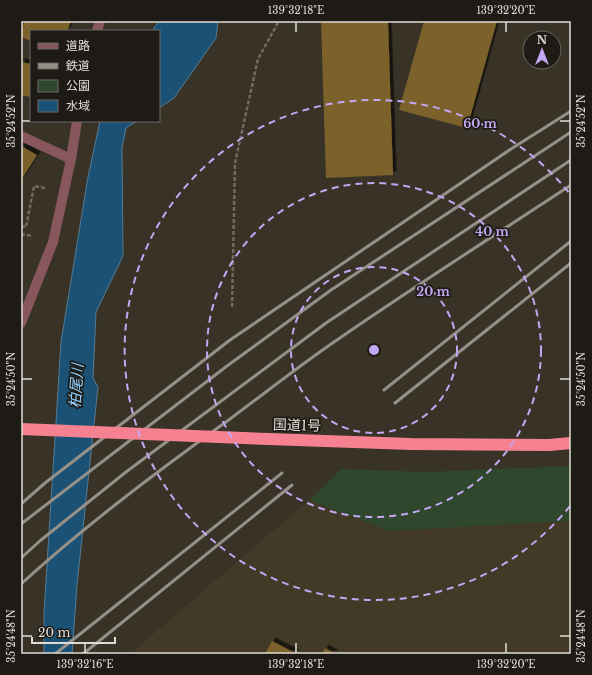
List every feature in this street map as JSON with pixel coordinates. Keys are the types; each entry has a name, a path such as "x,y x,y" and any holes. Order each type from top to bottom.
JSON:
{"highway":[{"name":"国道1号","path":"21,429 411,444 549,445 571,443"}],"street":[{"path":"23,319 53,242 71,159 77,122"},
{"path":"21,136 71,159"},
{"path":"21,303 23,319"}],"path":[{"path":"232,307 235,163 258,60 279,21"},
{"path":"21,226 26,227 34,186 45,188"},
{"path":"21,234 33,236"}],"shaded area":[{"path":"309,500 389,531 571,521 571,654 130,654"}],"green space":[{"path":"571,466 571,521 389,531 309,500 341,469 426,472"}],"water":[{"path":"159,21 218,21 216,38 174,98 160,107 160,30 153,30"},
{"name":"柏尾川","path":"100,122 135,122 126,128 122,148 123,256 96,312 93,378 98,387 77,585 72,654 44,654 44,613 61,342 88,177"}],"building":[{"path":"25,21 71,21 67,30 30,30 30,41 21,37 21,30"},
{"path":"321,21 388,21 393,175 326,178"},
{"path":"424,21 497,21 467,128 399,110"},
{"path":"21,62 30,64 30,97 21,95"},
{"path":"21,146 37,155 21,180"},
{"path":"272,641 297,654 265,654"},
{"path":"325,648 336,654 322,654"}],"railway":[{"path":"21,504 45,483 230,340 511,149 571,111"},
{"path":"21,524 227,366 331,290 571,132"},
{"path":"21,558 41,540 126,472 326,323 571,160"},
{"path":"21,584 71,540 123,498 308,360 571,185"},
{"path":"384,390 571,241"},
{"path":"395,403 571,263"},
{"path":"55,654 282,473"},
{"path":"83,654 292,485"}]}
